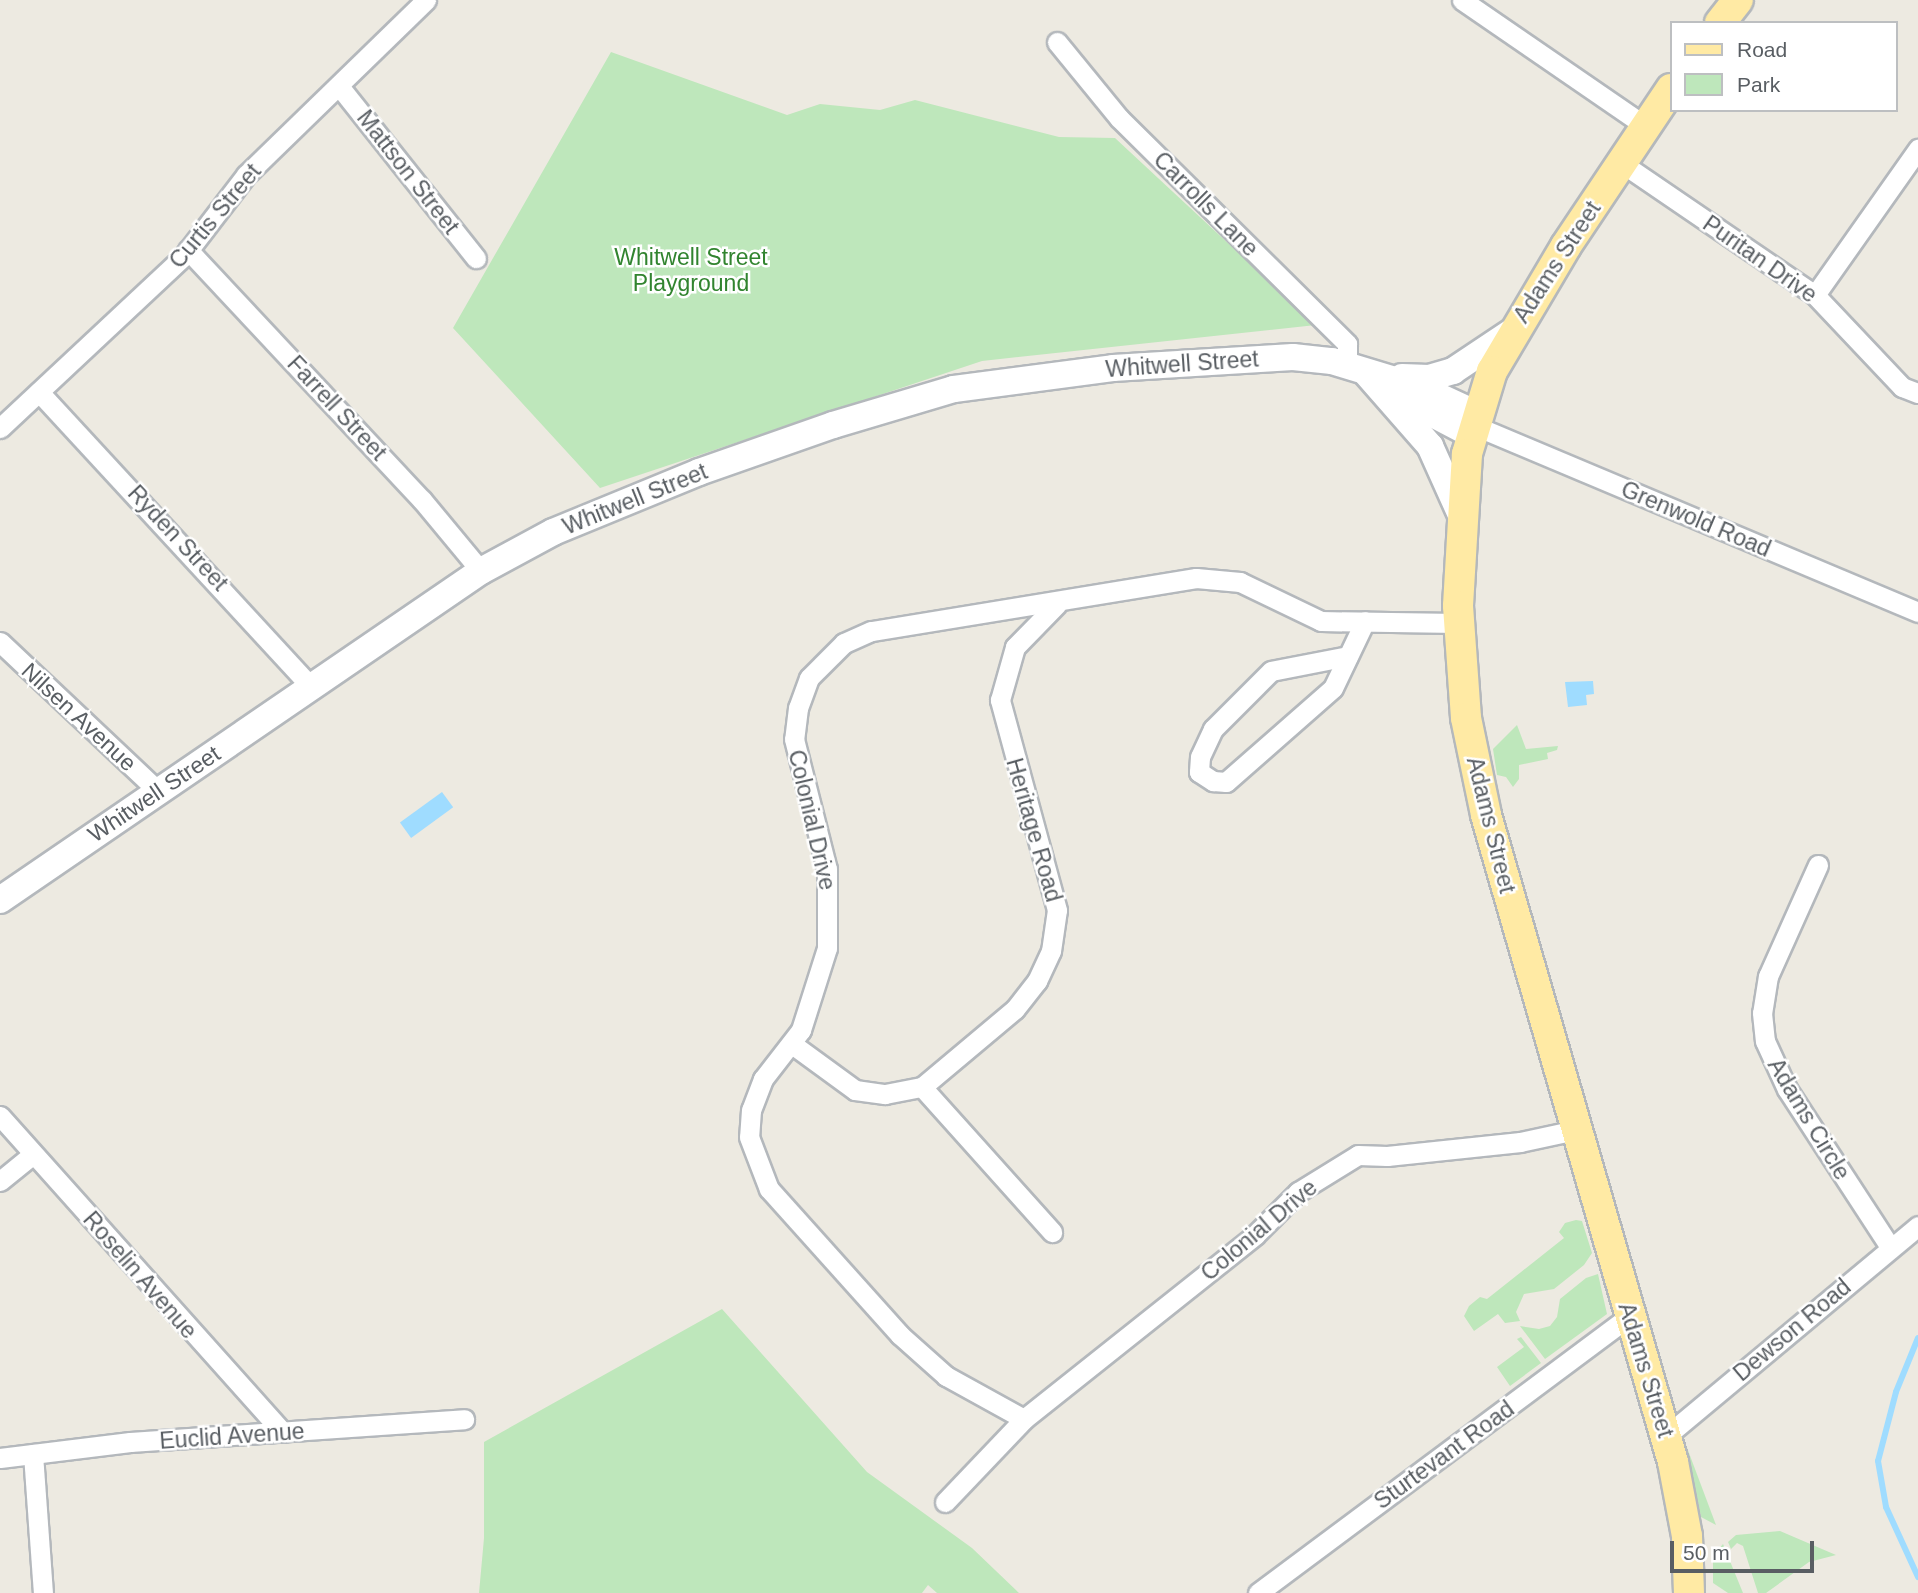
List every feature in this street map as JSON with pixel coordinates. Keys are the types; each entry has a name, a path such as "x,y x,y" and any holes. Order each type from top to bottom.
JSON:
{"main road":[{"path":"1722,21 1738,0"},
{"name":"Adams Street","path":"1670,90 1513,331 1474,424 1461,515 1458,623 1466,718 1480,791 1629,1316 1667,1436 1685,1526 1689,1593"}],"street":[{"name":"Curtis Street","path":"0,428 188,250 246,175 426,0"},
{"path":"1462,0 1646,126"},
{"name":"Carrolls Lane","path":"1056,42 1119,118 1347,344 1356,369"},
{"name":"Mattson Street","path":"339,86 476,258"},
{"path":"1815,295 1918,149"},
{"name":"Puritan Drive","path":"1623,164 1815,295 1902,387 1918,393"},
{"name":"Farrell Street","path":"188,250 422,500 481,571"},
{"path":"1356,369 1438,376 1478,357 1513,331"},
{"name":"Whitwell Street","path":"0,900 312,688 404,620 481,571 553,532 699,472 954,389 1113,368 1305,357 1356,369 1414,407 1474,424"},
{"path":"1356,369 1430,446 1461,515"},
{"name":"Ryden Street","path":"39,392 102,455 312,688"},
{"name":"Grenwold Road","path":"1474,424 1918,612"},
{"name":"Colonial Drive","path":"1024,1419 946,1376 929,1361 769,1189 749,1137 751,1110 763,1079 792,1044 807,1017 825,960 831,911 827,869 794,751 798,708 809,678 844,643 871,631 1058,603 1175,580 1213,578 1240,582 1321,621 1458,623"},
{"name":"Heritage Road","path":"792,1044 855,1090 885,1094 922,1087 1015,1009 1037,981 1051,951 1055,897 1005,731 1000,700 1015,647 1058,603"},
{"path":"1348,656 1271,671 1213,729 1200,757 1199,772 1226,782 1333,688 1365,621"},
{"name":"Nilsen Avenue","path":"0,642 158,791"},
{"name":"Adams Circle","path":"1818,865 1765,986 1765,1041 1787,1089 1890,1247"},
{"path":"922,1087 1052,1232"},
{"name":"Roselin Avenue","path":"0,1116 32,1155 283,1432"},
{"name":"Colonial Drive","path":"945,1502 1024,1419 1255,1235 1298,1192 1358,1155 1387,1156 1507,1143 1576,1130"},
{"path":"0,1181 32,1155"},
{"name":"Dewson Road","path":"1667,1436 1918,1226"},
{"name":"Sturtevant Road","path":"1258,1593 1629,1316"},
{"name":"Euclid Avenue","path":"0,1458 283,1432 464,1419"},
{"path":"33,1454 43,1593"}],"green space":[{"name":"Whitwell Street Playground","path":"611,52 787,115 820,104 880,110 915,100 1059,137 1115,138 1316,325 982,361 600,488 453,328"},
{"path":"1517,725 1526,749 1558,746 1557,750 1547,753 1548,759 1519,765 1519,779 1513,787 1506,777 1497,775 1493,749"},
{"path":"1582,1221 1592,1253 1584,1265 1554,1289 1524,1294 1516,1312 1520,1321 1505,1323 1498,1314 1474,1331 1464,1316 1469,1306 1480,1297 1487,1299 1564,1238 1559,1232 1565,1223"},
{"path":"1598,1274 1607,1314 1545,1359 1520,1326 1539,1329 1550,1326 1557,1317 1560,1299 1586,1278"},
{"path":"722,1309 867,1472 972,1548 1019,1593 937,1593 928,1585 922,1593 479,1593 484,1538 484,1442"},
{"path":"1521,1337 1541,1363 1510,1386 1497,1367 1524,1347 1517,1339"},
{"path":"1686,1445 1716,1525 1701,1517"},
{"path":"1780,1531 1836,1555 1809,1562 1766,1593 1758,1593 1743,1546 1737,1543 1731,1549 1728,1542 1736,1535"},
{"path":"1723,1544 1743,1593 1728,1593 1713,1583 1713,1556"}],"water":[{"path":"1593,681 1594,694 1586,695 1587,705 1568,707 1565,682"},
{"path":"442,792 453,807 411,838 400,823"}],"waterway":[{"path":"1918,1338 1896,1392 1878,1461 1886,1507 1918,1577"}]}
